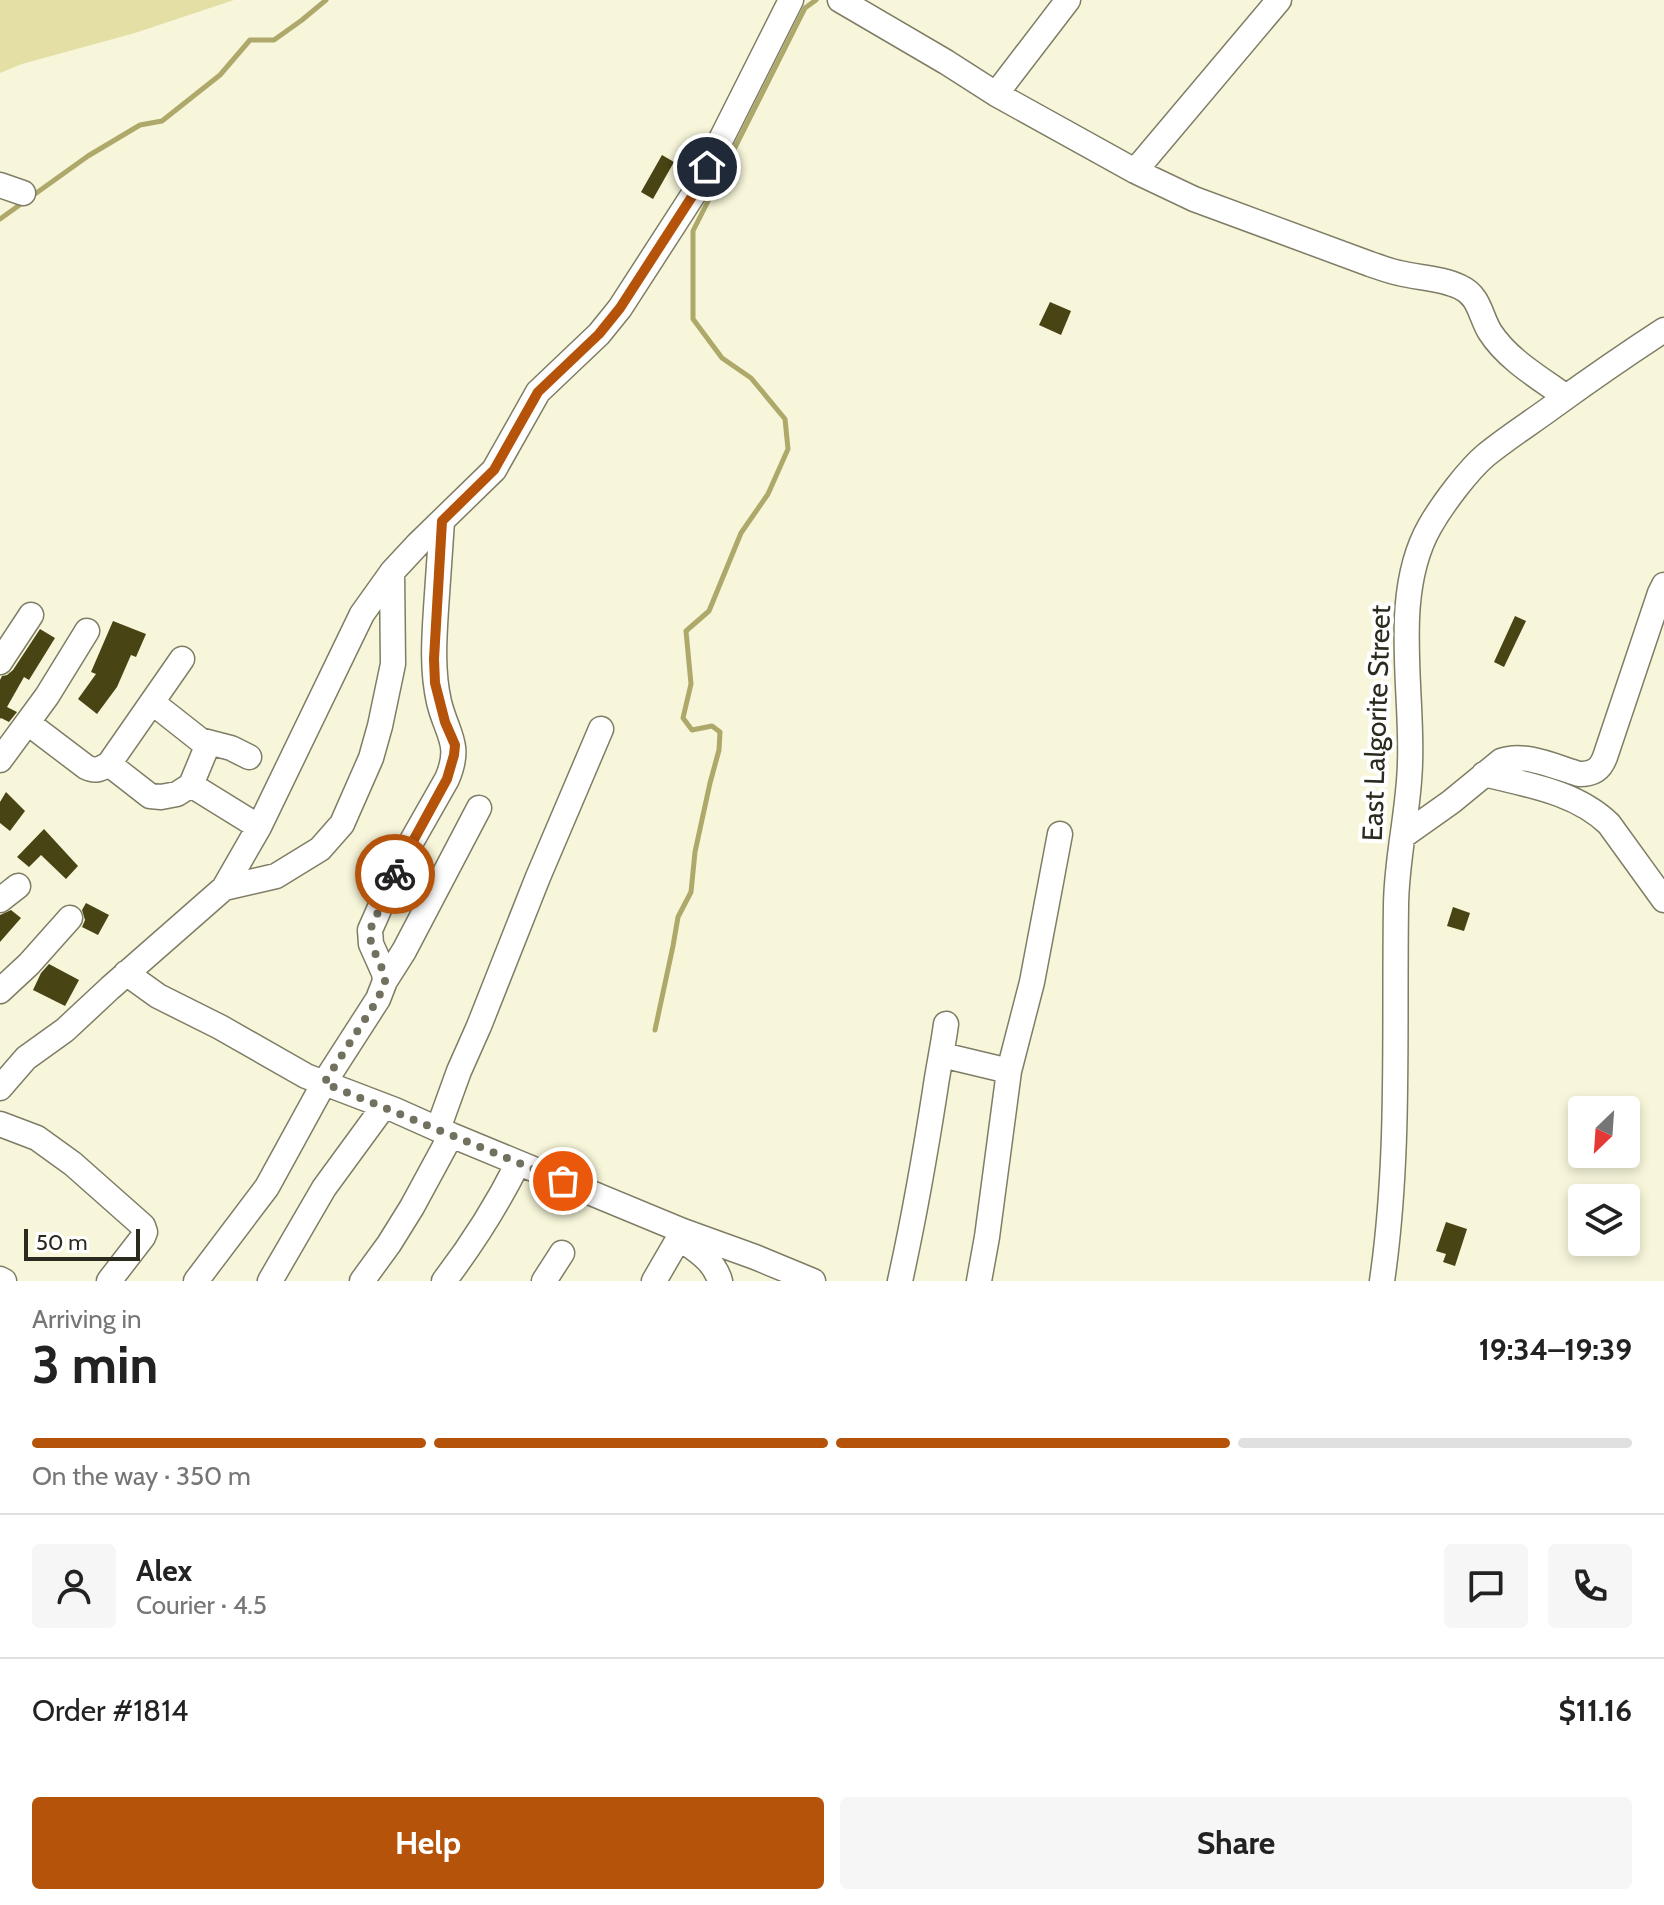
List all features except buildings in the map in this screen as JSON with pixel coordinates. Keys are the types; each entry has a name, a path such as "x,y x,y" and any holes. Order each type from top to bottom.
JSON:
{"street":[{"path":"0,1088 26,1058 65,1030 224,888 259,827 362,614 392,572 494,470 538,392 599,334 620,308 693,195 791,0"},
{"path":"840,0 872,7 996,94 1135,171 1194,199 1370,264 1461,287 1480,306 1491,334 1504,349 1566,397"},
{"path":"996,94 1068,0"},
{"path":"1135,171 1279,0"},
{"name":"East Lalgorite Street","path":"1382,1281 1388,1245 1394,1130 1396,902 1410,769 1406,677 1408,611 1416,555 1431,525 1484,457 1608,366 1664,330"},
{"path":"385,981 371,944 370,930 401,860 447,779 454,755 455,745 445,722 435,683 442,521"},
{"path":"224,888 276,876 320,849 342,824 371,758 387,695 393,664 392,572"},
{"path":"1403,836 1501,761 1522,758 1579,774 1596,771 1602,765 1664,585"},
{"path":"0,662 31,615"},
{"path":"0,760 47,696 87,631"},
{"path":"28,723 86,767 99,770 109,764 182,659"},
{"path":"153,703 200,740 231,748 249,757"},
{"path":"362,1281 412,1207 444,1132 459,1071 601,729"},
{"path":"109,764 150,796 177,794 191,785 208,744"},
{"path":"1484,774 1575,800 1600,815 1664,900"},
{"path":"191,785 259,827"},
{"path":"196,1281 267,1187 324,1083 378,999 479,808"},
{"path":"979,1281 1009,1071 1032,982 1060,834"},
{"path":"0,991 70,918"},
{"path":"126,973 158,996 306,1076 384,1106 681,1234 755,1257 813,1281"},
{"path":"900,1281 946,1024"},
{"path":"942,1055 1009,1071"},
{"path":"270,1281 324,1188 384,1106"},
{"path":"0,1124 37,1138 73,1164 143,1226 143,1237 109,1281"},
{"path":"444,1281 496,1206 518,1163"},
{"path":"654,1281 681,1234"},
{"path":"681,1234 716,1269 720,1281"},
{"path":"544,1281 562,1253"}],"shaded area":[{"path":"0,0 234,0 0,73"}],"waterway":[{"path":"0,219 88,156 140,125 162,121 220,75 250,40 274,40 326,0"},
{"path":"655,1030 678,917 691,892 695,852 719,750 720,732 712,726 692,730 683,718 691,684 686,631 709,611 741,533 768,494 788,449 785,419 751,378 722,358 693,319 693,231 805,8 816,0"}],"way so far":[{"path":"395,874 370,930 371,944 385,981 352,1043 324,1083 563,1181"}],"route":[{"path":"395,874 447,779 454,755 455,745 445,722 435,683 442,521 494,470 538,392 599,334 620,308 693,195 707,167"}]}
